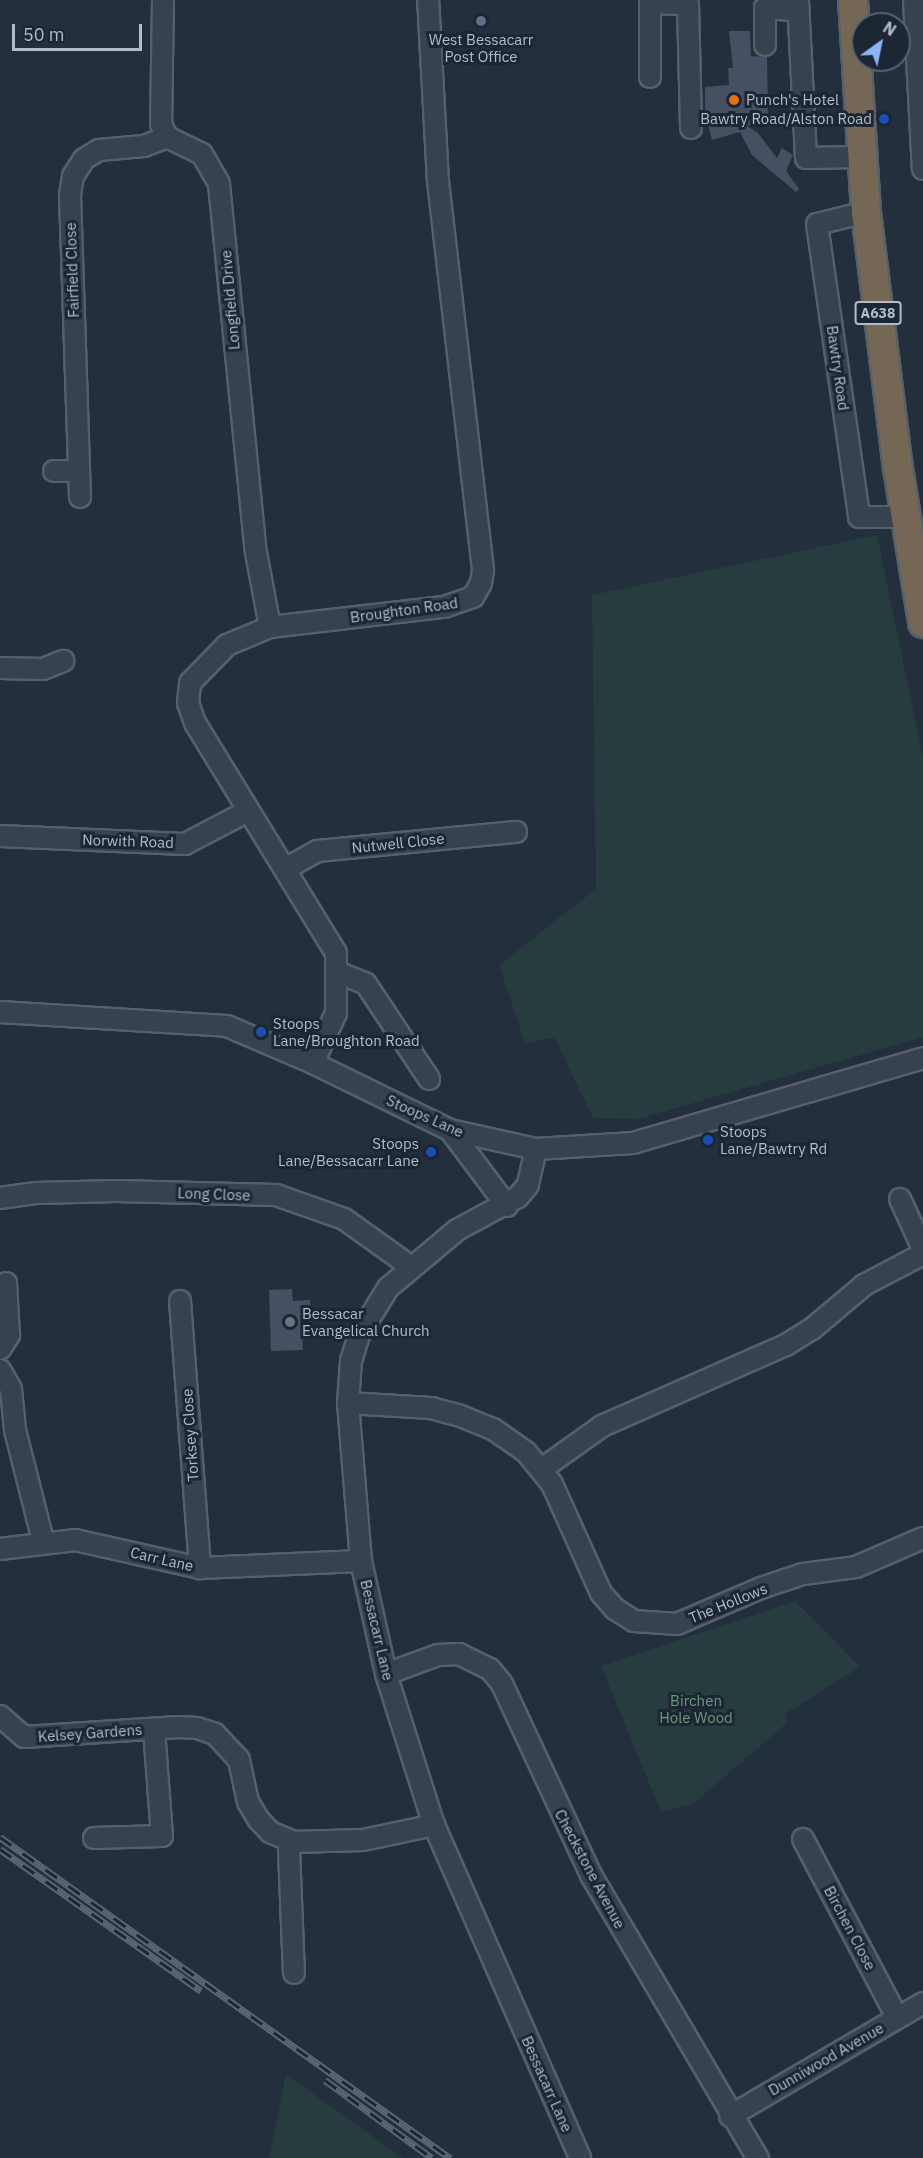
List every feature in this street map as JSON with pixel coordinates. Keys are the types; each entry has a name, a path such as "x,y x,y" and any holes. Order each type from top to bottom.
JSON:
{"highway":[{"name":"A638","path":"854,0 861,158 866,212 905,517 923,623"}],"street":[{"path":"162,0 161,124 166,137"},
{"name":"Broughton Road","path":"313,1063 336,1013 336,953 195,723 188,703 190,683 203,665 227,645 270,627 444,607 473,597 481,584 483,570 438,182 428,0"},
{"path":"914,0 923,170"},
{"path":"650,77 650,3 672,1 688,4 691,128"},
{"path":"765,45 765,8 797,5 806,158 861,158"},
{"name":"Fairfield Close","path":"80,496 70,195 73,176 84,159 99,150 144,146 166,137"},
{"name":"Longfield Drive","path":"166,137 202,154 219,184 255,547 270,627"},
{"name":"Bawtry Road","path":"866,212 817,224 859,517 905,517"},
{"path":"54,471 79,471"},
{"path":"0,668 43,669 63,661"},
{"name":"Norwith Road","path":"0,836 185,844 248,810"},
{"name":"Nutwell Close","path":"285,869 317,851 516,832"},
{"path":"337,972 366,984 429,1079"},
{"name":"Stoops Lane","path":"0,1012 226,1026 313,1063 450,1130 536,1149 576,1149 633,1143 923,1058"},
{"path":"450,1130 507,1206"},
{"name":"Bessacarr Lane","path":"536,1149 528,1185 507,1206 457,1230 410,1266 388,1288 359,1335 351,1361 348,1403 361,1561 386,1674 434,1825 580,2158"},
{"name":"Long Close","path":"0,1198 37,1193 117,1191 276,1196 312,1205 344,1220 410,1266"},
{"path":"543,1468 602,1426 786,1345 812,1329 864,1285 923,1251 900,1199"},
{"path":"0,1349 9,1335 6,1283"},
{"name":"Torksey Close","path":"180,1301 200,1568"},
{"path":"0,1370 11,1389 15,1430 43,1541"},
{"name":"The Hollows","path":"348,1403 430,1408 458,1415 493,1429 543,1468 601,1593 615,1609 634,1620 677,1624 761,1588 803,1574 856,1567 923,1538"},
{"name":"Carr Lane","path":"0,1549 43,1541 94,1542 200,1568 361,1561"},
{"name":"Checkstone Avenue","path":"386,1674 438,1655 459,1654 490,1669 502,1684 591,1875 730,2115 758,2158"},
{"name":"Kelsey Gardens","path":"0,1716 24,1737 197,1728 215,1734 239,1760 248,1802 259,1820 270,1832 293,1842 340,1842 434,1825"},
{"name":"Kelsey Gardens","path":"94,1838 162,1836 154,1729"},
{"name":"Birchen Close","path":"803,1839 897,2017"},
{"path":"293,1842 289,1850 294,1973"},
{"name":"Dunniwood Avenue","path":"730,2115 923,2003"}],"green space":[{"path":"877,535 923,758 923,1037 638,1119 593,1118 554,1037 525,1044 499,965 596,889 592,595"},
{"name":"Birchen Hole Wood","path":"795,1601 860,1667 785,1714 788,1722 693,1804 661,1812 601,1666"},
{"path":"286,2074 403,2158 269,2158"}],"building":[{"name":"Punch's Hotel","path":"729,31 750,31 751,56 767,57 768,121 747,126 758,133 777,158 782,148 793,155 786,171 799,189 796,192 752,155 740,132 712,140 705,113 705,87 729,85 728,68 733,68"},
{"path":"292,1289 293,1301 310,1300 312,1328 302,1329 303,1350 271,1351 269,1290"}],"railway":[{"path":"0,1837 450,2158"},
{"path":"0,1849 201,1991"},
{"path":"325,2080 432,2158"}],"place":[{"name":"West Bessacarr Post Office","path":"481,21"},
{"name":"Punch's Hotel","path":"734,100"},
{"name":"Bawtry Road/Alston Road","path":"884,119"},
{"name":"Stoops Lane/Broughton Road","path":"261,1032"},
{"name":"Stoops Lane/Bawtry Rd","path":"708,1140"},
{"name":"Stoops Lane/Bessacarr Lane","path":"431,1152"},
{"name":"Bessacar Evangelical Church","path":"290,1322"}]}
